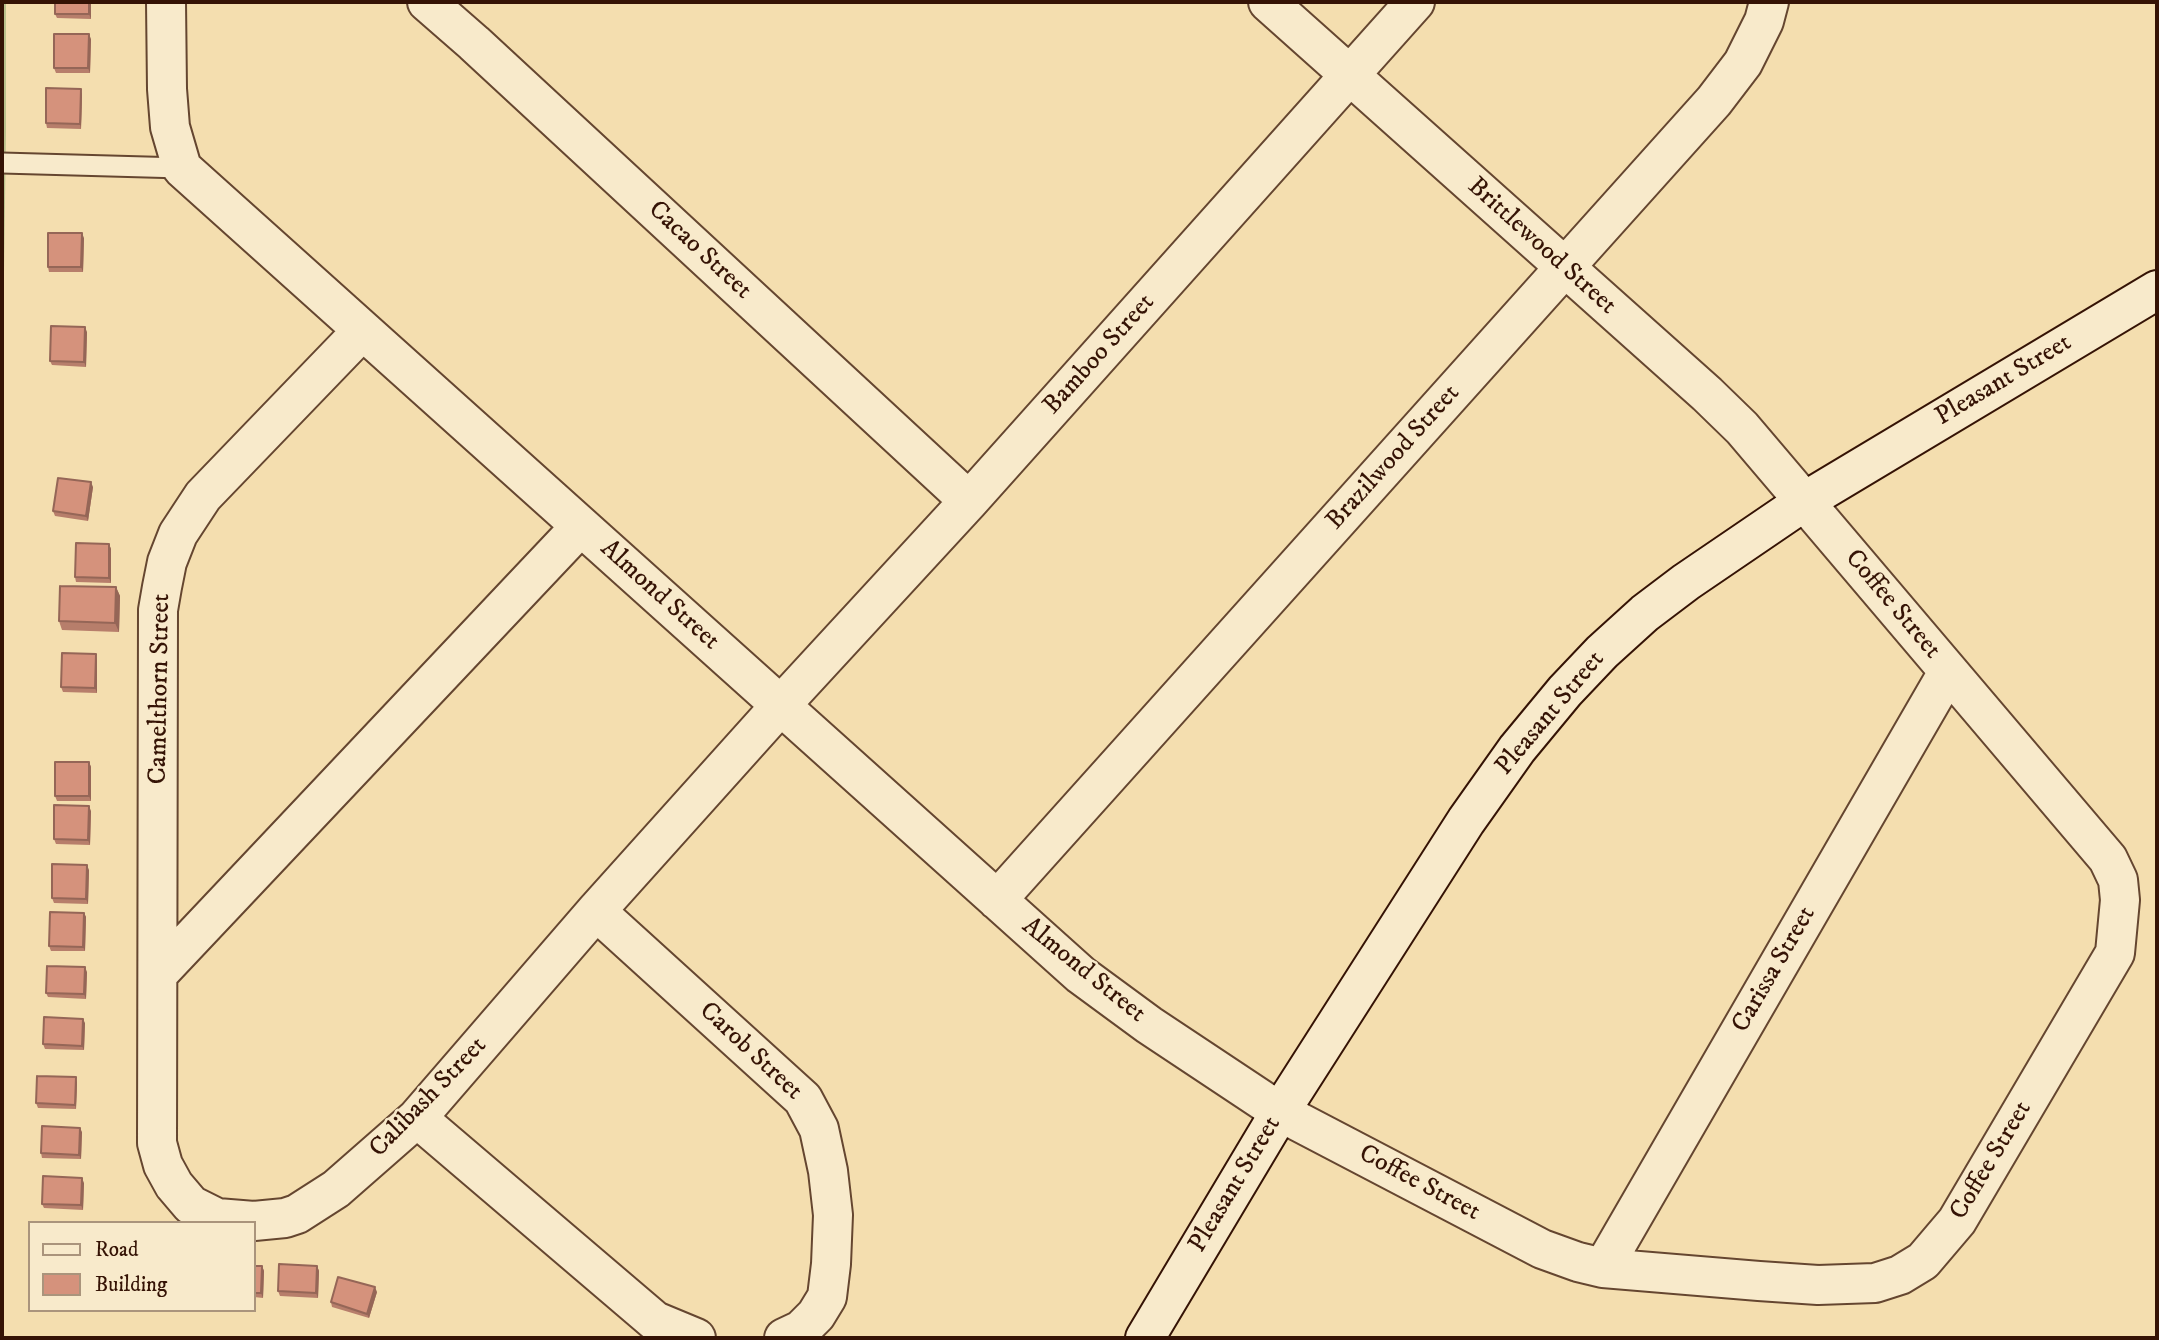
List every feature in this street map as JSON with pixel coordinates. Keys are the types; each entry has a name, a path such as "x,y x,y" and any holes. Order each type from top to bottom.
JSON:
{"street":[{"path":"166,2 170,127 181,168"},
{"name":"Cacao Street","path":"427,2 969,501"},
{"name":"Brittlewood Street","path":"1268,2 1707,394 1742,428 1805,501"},
{"name":"Bamboo Street","path":"780,705 969,501 1415,2"},
{"name":"Brazilwood Street","path":"997,900 1714,101 1743,63 1764,21 1769,2"},
{"name":"Almond Street","path":"181,168 1081,975 1280,1112"},
{"name":"Pleasant Street","path":"1145,1338 1280,1112 1466,821 1517,749 1565,691 1602,652 1645,613 1686,582 1805,501 2157,290"},
{"name":"Camelthorn Street","path":"158,964 158,610 167,562 178,534 203,496 362,331"},
{"name":"Coffee Street","path":"1280,1112 1542,1249 1603,1268 1818,1285 1875,1283 1900,1275 1923,1261 1957,1221 2115,953 2120,900 2118,880 2108,859 1805,501"},
{"path":"158,964 581,526"},
{"name":"Carissa Street","path":"1603,1268 1948,672"},
{"name":"Calibash Street","path":"158,964 157,1143 163,1165 174,1185 191,1205 217,1218 254,1221 297,1214 336,1189 417,1118 596,911 780,705"},
{"name":"Carob Street","path":"596,911 803,1099 819,1129 828,1171 833,1215 827,1297 816,1315 801,1330 784,1338"},
{"path":"417,1118 655,1321 693,1338"}],"lane":[{"path":"2,163 181,168"}],"green space":[{"path":"2,2 6,2 6,130 2,416"}],"building":[{"path":"55,2 89,2 89,14 55,14"},
{"path":"54,34 89,34 88,68 54,68"},
{"path":"46,88 81,89 80,124 46,123"},
{"path":"48,233 82,233 81,267 48,267"},
{"path":"51,326 85,327 84,362 50,361"},
{"path":"58,478 91,482 86,516 53,511"},
{"path":"76,543 109,544 109,578 75,577"},
{"path":"60,586 116,587 115,623 59,621"},
{"path":"62,653 96,654 95,688 61,687"},
{"path":"55,762 89,762 89,796 55,796"},
{"path":"54,805 89,806 88,840 54,839"},
{"path":"52,864 87,865 86,899 52,898"},
{"path":"50,912 84,913 83,947 49,946"},
{"path":"47,966 85,967 84,994 46,993"},
{"path":"44,1017 83,1019 82,1046 43,1044"},
{"path":"37,1076 76,1077 75,1105 36,1103"},
{"path":"42,1126 80,1128 79,1155 41,1153"},
{"path":"43,1176 82,1178 81,1205 42,1204"},
{"path":"279,1264 317,1266 316,1293 278,1291"},
{"path":"256,1266 262,1266 261,1293 256,1293"},
{"path":"338,1277 375,1287 367,1314 331,1302"}]}
